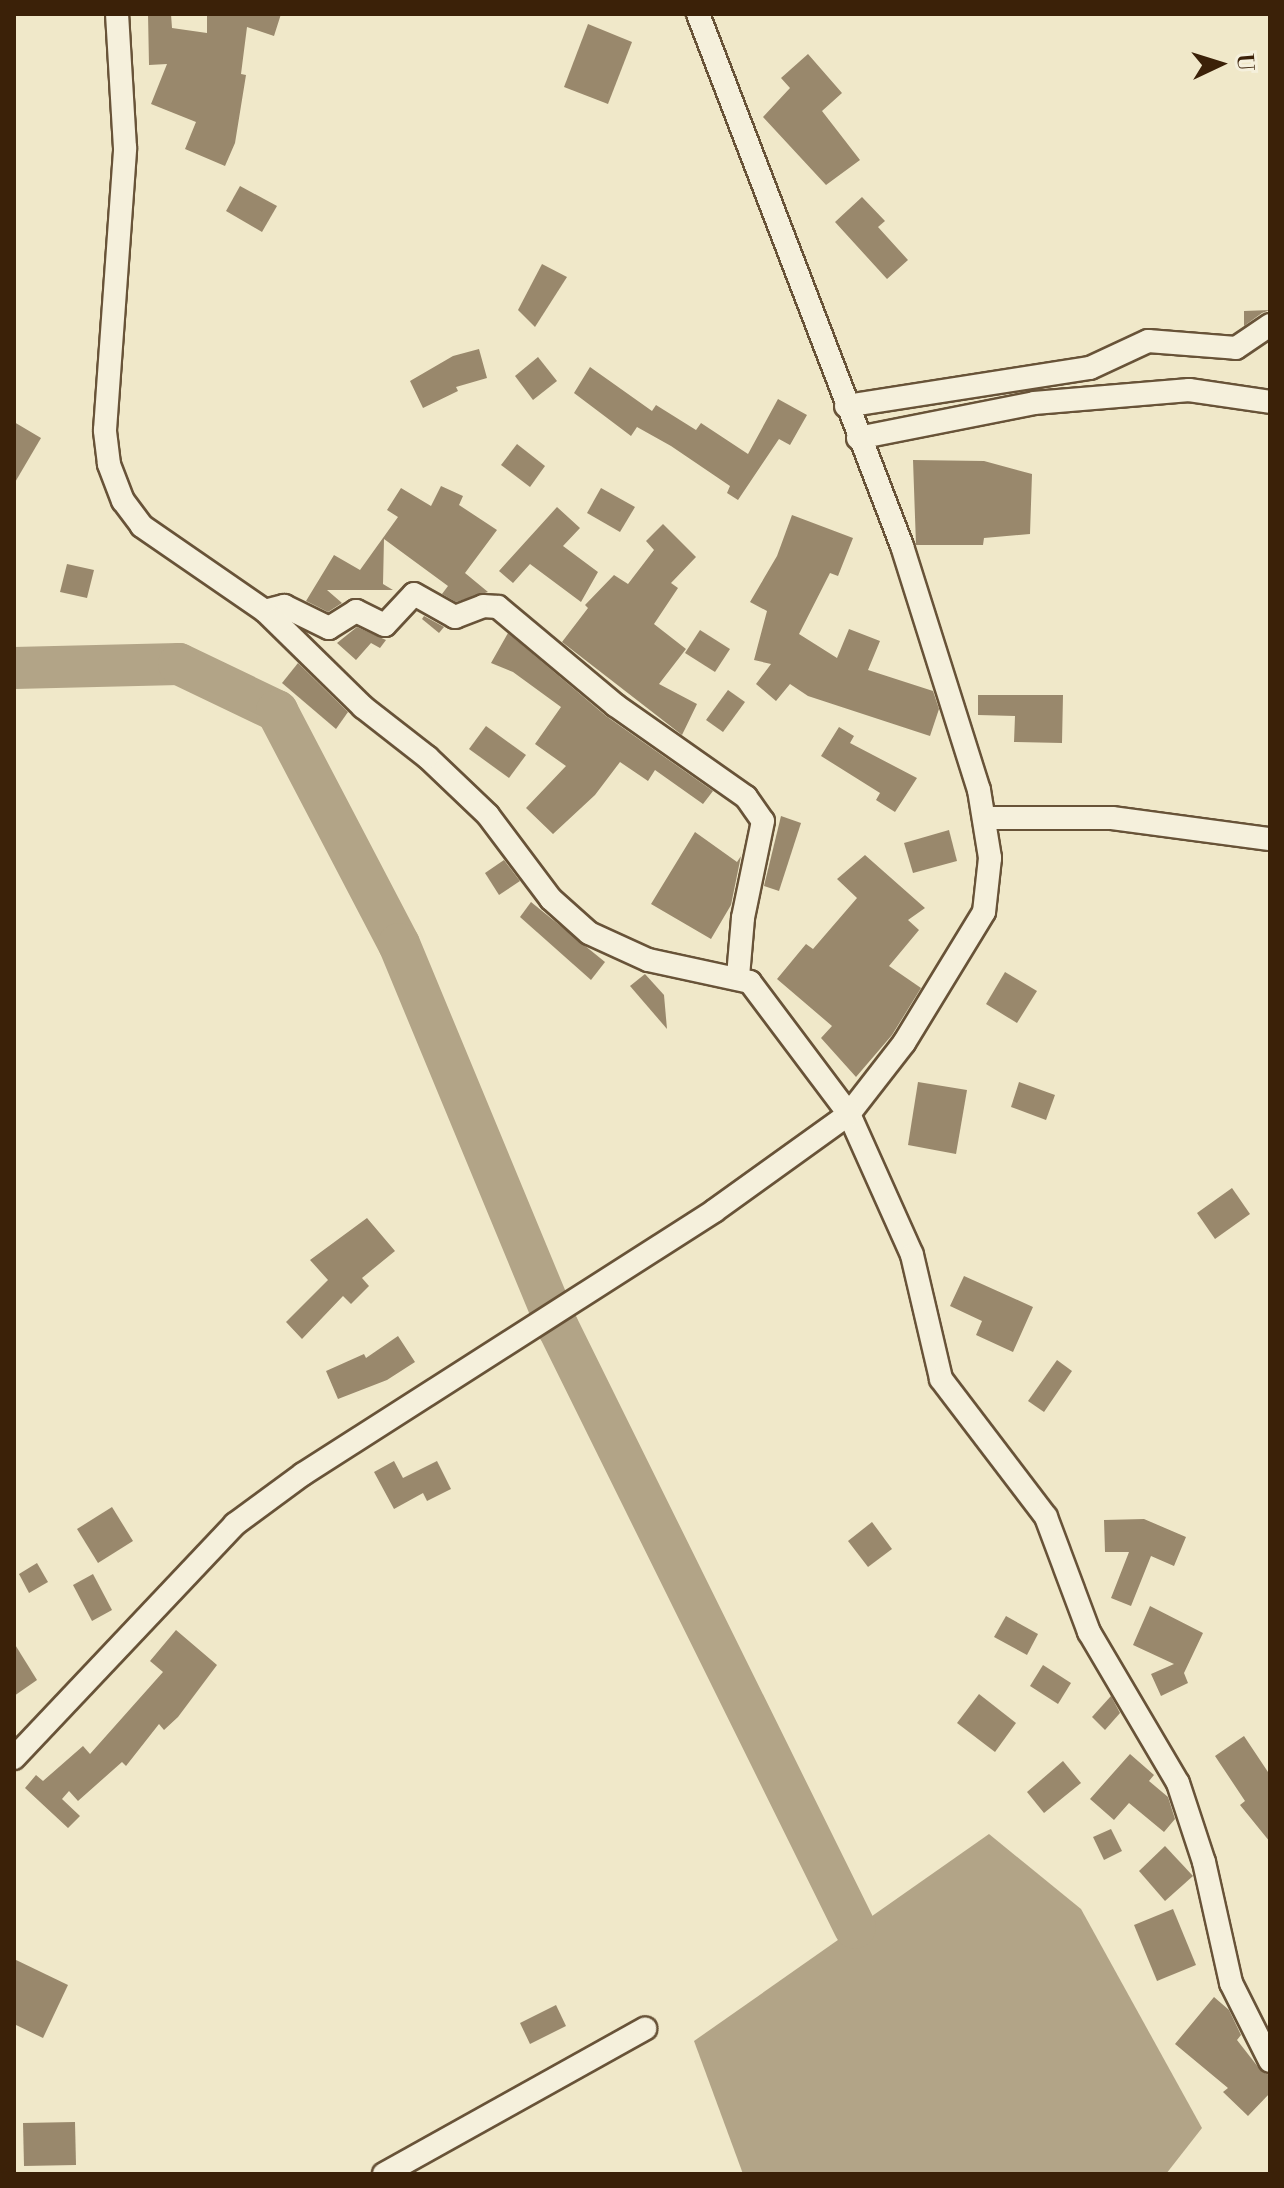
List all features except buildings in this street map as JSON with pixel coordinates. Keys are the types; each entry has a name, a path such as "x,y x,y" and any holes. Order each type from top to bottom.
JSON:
{"street":[{"path":"117,14 125,148 106,397 109,464 115,489 142,526 265,611 363,707 427,757 488,815 551,899 589,933 648,960 738,976 763,995 849,1114 912,1255 941,1379 1046,1517 1089,1632 1178,1783 1204,1862 1231,1983 1270,2061"},
{"path":"14,1758 235,1524 428,1393 616,1274 849,1114 904,1043 984,912 990,873 984,818 902,546 858,438 698,14"},
{"path":"846,406 1090,368 1148,341 1236,348 1270,325"},
{"path":"858,438 979,410 1088,399 1206,390 1270,402"},
{"path":"265,611 284,606 329,628 356,611 385,625 414,594 450,616 498,607 615,705 746,797 763,821 743,918 738,976"},
{"path":"984,818 1112,818 1270,839"},
{"path":"384,2174 645,2029"}],"shaded area":[{"path":"989,1834 1081,1909 1202,2128 1166,2174 743,2174 694,2041"}],"waterway":[{"path":"14,668 179,664 277,711 399,944 558,1327 855,1928"}]}
